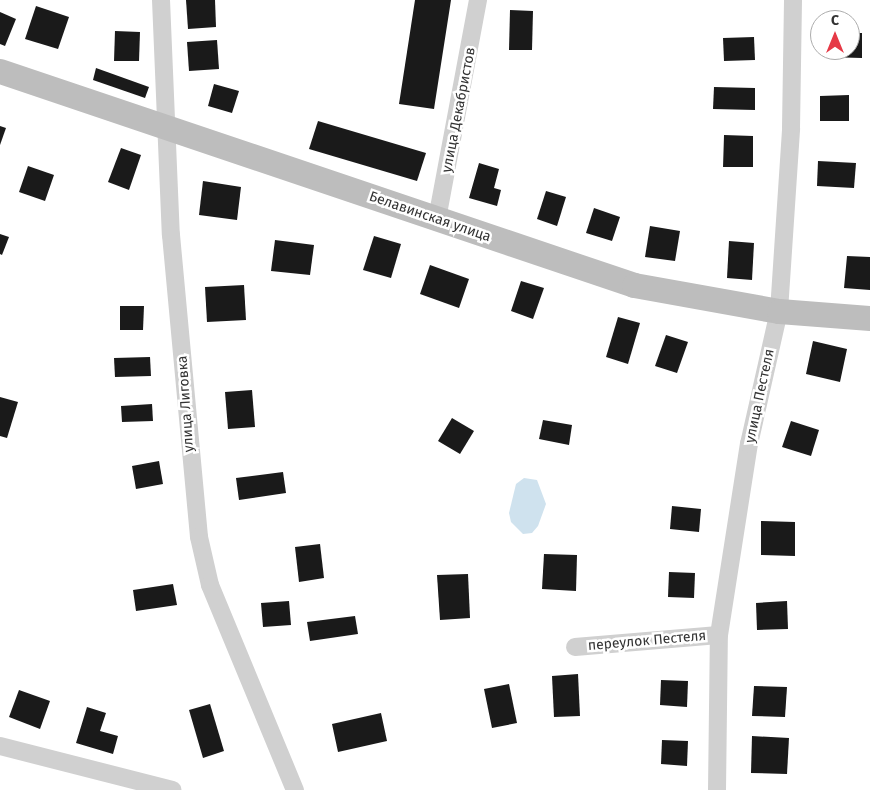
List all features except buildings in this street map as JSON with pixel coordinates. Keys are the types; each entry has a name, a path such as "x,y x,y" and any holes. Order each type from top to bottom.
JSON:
{"main road":[{"name":"Белавинская улица","path":"0,71 166,130 634,285 779,310 870,318"}],"street":[{"name":"улица Лиговка","path":"161,0 171,235 199,537 210,585 273,746 295,790"},
{"name":"улица Декабристов","path":"438,220 478,0"},
{"name":"улица Пестеля","path":"717,790 720,635 749,444 779,310 792,128 793,0"},
{"name":"переулок Пестеля","path":"574,648 720,635"},
{"path":"0,746 172,790"}],"water":[{"path":"524,478 537,480 546,504 538,526 532,533 523,534 511,522 509,513 516,484"}]}
